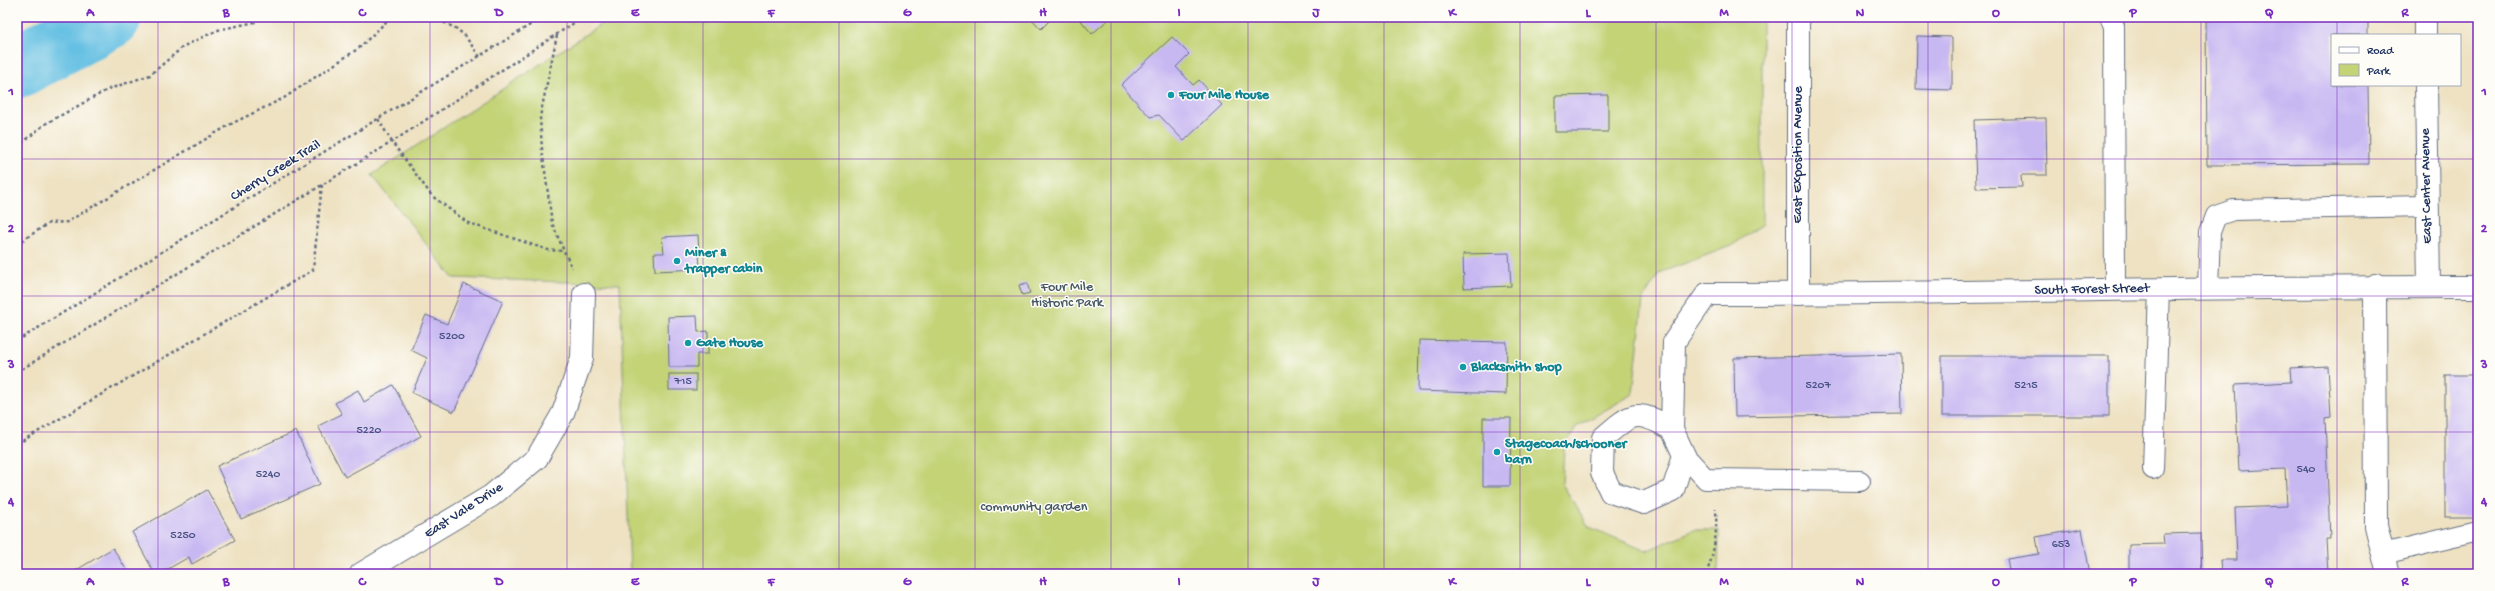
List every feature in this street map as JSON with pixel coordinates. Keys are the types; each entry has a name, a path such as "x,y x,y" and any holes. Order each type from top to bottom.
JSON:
{"street":[{"name":"East Exposition Avenue","path":"1798,17 1798,294"},
{"path":"2425,17 2425,34"},
{"name":"East Center Avenue","path":"2426,86 2429,287"},
{"name":"South Forest Street","path":"1672,429 1674,342 1707,294 1798,294 2374,285 2478,287"},
{"path":"2374,285 2376,526 2385,564"},
{"name":"East Vale Drive","path":"362,574 491,496 537,458 563,413 582,358 584,294"},
{"path":"1648,416 1672,429 1684,455 1673,490 1644,503 1611,492 1602,472 1603,438 1626,418 1648,416"}],"lane":[{"path":"2110,17 2114,26 2115,289"},
{"path":"2208,288 2210,232 2216,216 2233,210 2427,206"},
{"path":"2153,469 2159,289"},
{"path":"1684,455 1706,479 1860,482"},
{"path":"2385,564 2478,531"}],"path":[{"path":"17,147 52,120 109,89 150,75 184,46 218,30 254,22 261,17"},
{"path":"17,244 49,223 67,222 231,124 284,98 359,48 391,17"},
{"path":"433,17 457,29 465,36 480,57"},
{"name":"Cherry Creek Trail","path":"17,341 544,17"},
{"path":"17,372 392,142 583,17"},
{"path":"557,34 540,117 542,149 552,222 584,294"},
{"path":"378,119 392,142 432,196 468,222 548,250 564,251"},
{"path":"17,444 313,270 322,184"},
{"path":"1706,479 1716,507 1717,532 1713,555 1706,574"}],"green space":[{"name":"Four Mile Historic Park","path":"612,17 1762,17 1762,225 1731,246 1659,273 1643,300 1633,394 1576,427 1564,449 1562,484 1589,527 1646,551 1694,530 1719,530 1718,574 630,574 620,284 453,278 372,175"}],"building":[{"path":"1030,17 1053,17 1041,29"},
{"path":"1078,17 1109,17 1110,18 1092,34"},
{"path":"2206,17 2368,17 2368,34 2331,34 2331,86 2368,86 2369,164 2207,165"},
{"path":"1917,36 1952,37 1952,90 1916,89"},
{"name":"Four Mile House","path":"1172,37 1189,54 1176,67 1193,85 1199,80 1222,105 1184,141 1159,115 1150,117 1121,85"},
{"path":"1608,95 1608,132 1555,132 1555,96"},
{"path":"2046,118 2047,175 2021,175 2022,187 1976,188 1974,120"},
{"name":"Miner & trapper cabin","path":"698,235 700,269 655,271 654,253 664,253 662,237"},
{"path":"1509,253 1511,286 1464,288 1463,254"},
{"path":"1027,283 1030,293 1022,295 1019,285"},
{"path":"464,284 503,301 454,412 412,393 427,358 411,350 426,315 447,324"},
{"name":"Gate House","path":"697,316 698,332 708,331 708,354 697,354 697,367 669,367 668,317"},
{"name":"Blacksmith shop","path":"1419,340 1507,342 1506,394 1418,391"},
{"path":"1901,354 1902,414 1735,417 1734,358"},
{"path":"1942,356 2109,356 2109,416 1942,416"},
{"path":"2328,366 2331,417 2325,418 2330,539 2326,539 2328,574 2221,574 2220,560 2237,560 2235,508 2287,506 2285,469 2239,471 2235,385 2291,382 2290,368"},
{"path":"669,374 696,374 696,390 669,390"},
{"path":"2445,375 2478,375 2478,517 2445,517"},
{"path":"393,385 421,436 345,477 318,426 342,414 335,403 358,390 364,402"},
{"name":"Stagecoach/schooner barn","path":"1483,418 1511,418 1510,486 1483,486"},
{"path":"296,431 320,484 241,519 217,466"},
{"path":"207,490 235,540 192,564 189,557 159,574 155,574 132,532"},
{"path":"2082,529 2090,574 2010,574 2007,559 2039,554 2036,537"},
{"path":"2201,533 2202,574 2129,574 2129,545 2164,544 2163,534"},
{"path":"113,548 129,574 70,574"},
{"path":"1986,569 1988,574 1973,574"}],"waterway":[{"path":"17,67 110,17"}],"place":[{"name":"Four Mile House","path":"1171,95"},
{"name":"Miner & trapper cabin","path":"677,261"},
{"name":"Gate House","path":"688,343"},
{"name":"Blacksmith shop","path":"1463,367"},
{"name":"Stagecoach/schooner barn","path":"1497,452"}],"park label":[{"name":"community garden","path":"1034,507"}]}
